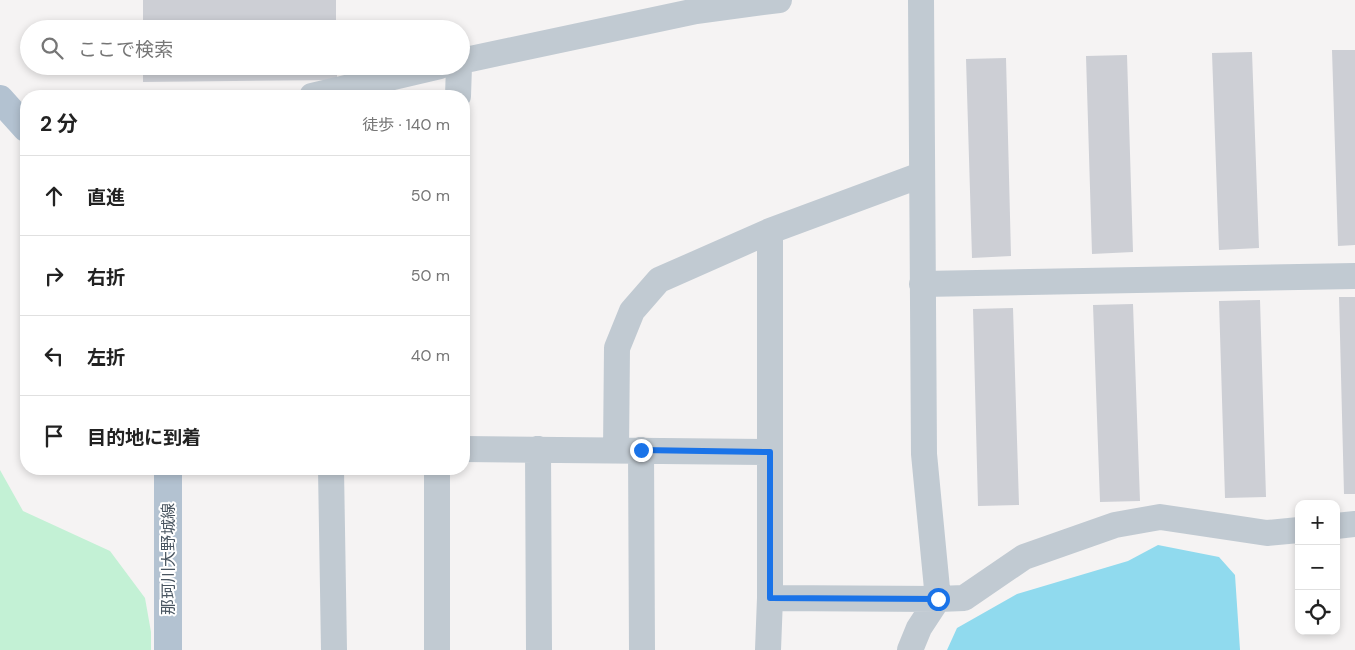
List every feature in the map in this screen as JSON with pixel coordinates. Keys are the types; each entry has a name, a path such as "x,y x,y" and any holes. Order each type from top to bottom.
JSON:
{"main road":[{"path":"0,100 20,122"},
{"name":"那珂川大野城線","path":"168,475 168,650"}],"street":[{"path":"470,59 696,11 779,0"},
{"path":"910,650 919,628 938,599 924,454 921,0"},
{"path":"338,90 402,75"},
{"path":"458,90 459,75"},
{"path":"642,650 628,450 617,348 632,311 659,280 770,231 921,175"},
{"path":"768,650 770,598 770,231"},
{"path":"922,284 1355,276"},
{"path":"470,449 770,452"},
{"path":"538,450 539,650"},
{"path":"331,475 334,650"},
{"path":"437,475 437,650"},
{"path":"770,598 964,598 1024,557 1115,525 1160,517 1267,533 1295,530"},
{"path":"1340,526 1355,524"}],"green space":[{"path":"0,470 23,511 110,551 145,598 151,632 151,650 0,650"}],"water":[{"path":"1158,545 1219,557 1235,575 1240,650 947,650 957,628 1017,594 1128,561"}],"building":[{"path":"143,0 336,0 336,20 143,20"},
{"path":"1332,50 1355,50 1355,245 1338,246"},
{"path":"1252,52 1259,248 1219,250 1212,53"},
{"path":"1127,55 1133,252 1092,254 1086,56"},
{"path":"1006,58 1011,256 972,258 966,59"},
{"path":"143,75 337,75 337,80 143,82"},
{"path":"1339,297 1355,297 1355,494 1344,494"},
{"path":"1260,300 1266,497 1225,498 1219,301"},
{"path":"1133,304 1140,501 1100,502 1093,305"},
{"path":"1013,308 1019,505 978,506 973,309"}],"route":[{"path":"641,450 770,452 770,598 938,599"}]}
